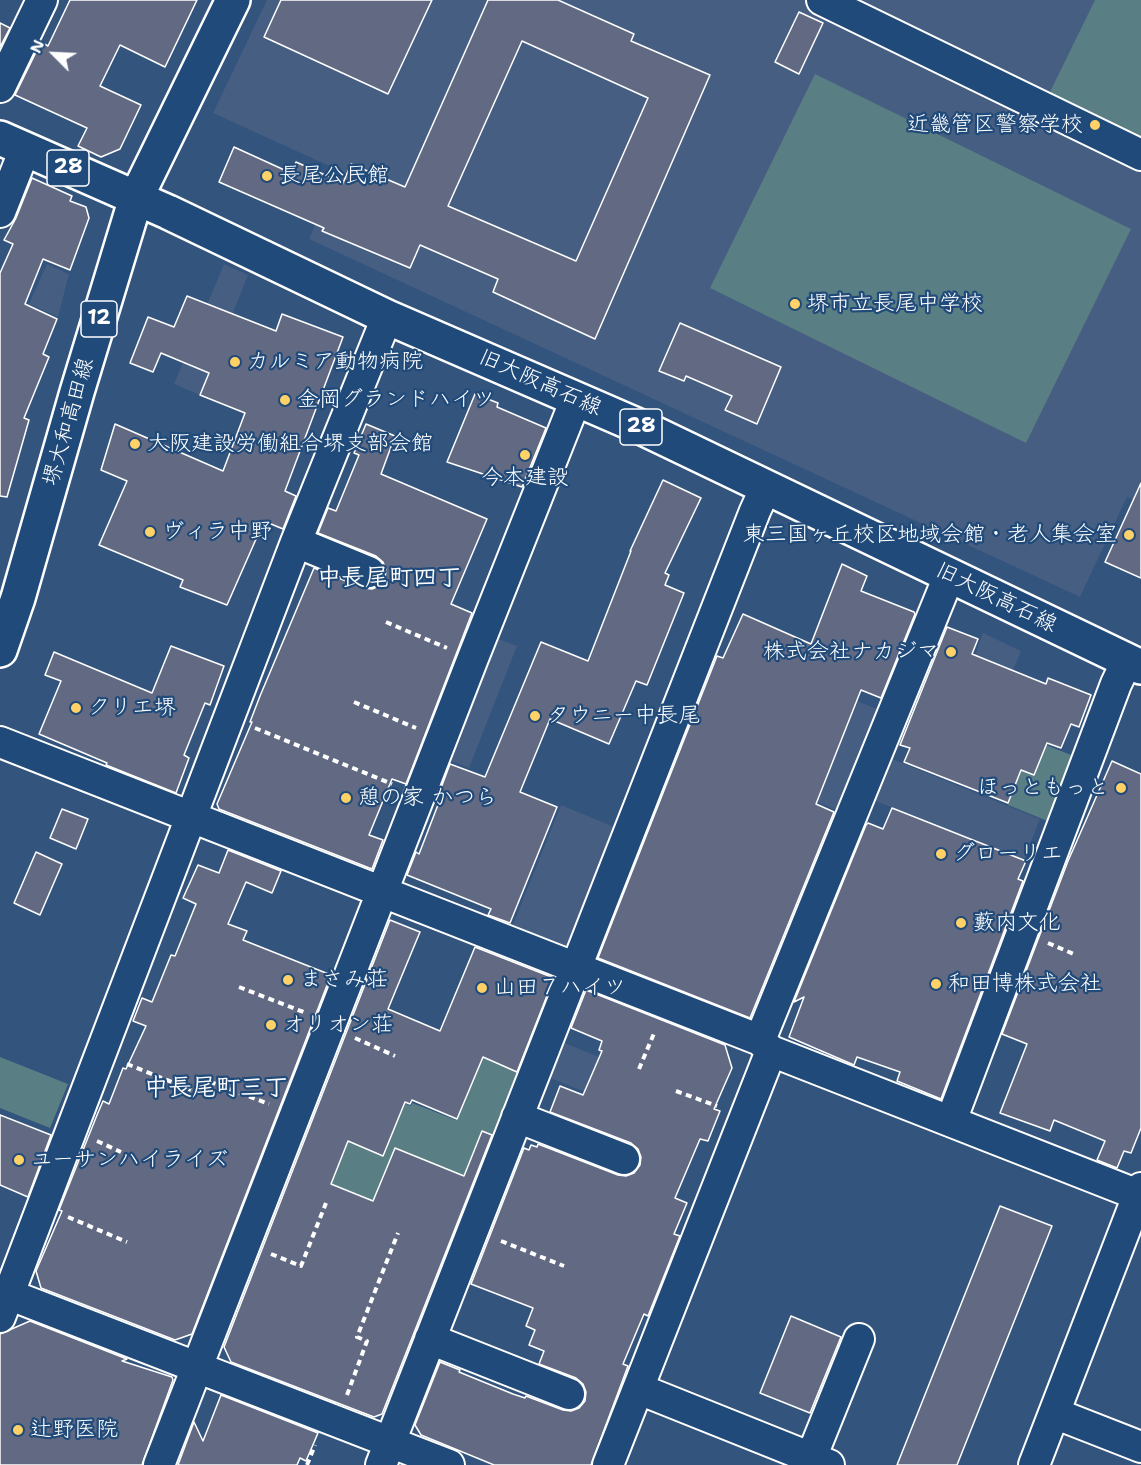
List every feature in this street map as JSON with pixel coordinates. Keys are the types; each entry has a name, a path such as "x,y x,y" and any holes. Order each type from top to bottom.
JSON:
{"main road":[{"name":"堺大和高田線","path":"0,650 18,598 136,198 233,0"},
{"name":"旧大阪高石線","path":"12,143 168,212 387,317 643,428 1134,664"}],"street":[{"path":"0,87 42,0"},
{"path":"822,0 1141,155"},
{"path":"0,212 12,143"},
{"path":"387,317 296,542 42,1207 3,1301 197,1368 337,1421 386,1453 449,1465"},
{"path":"159,1465 576,399"},
{"path":"386,1453 575,966 766,487"},
{"path":"296,542 369,573"},
{"path":"608,1465 746,1117 766,1046 949,576"},
{"path":"951,1121 1116,684 1134,664"},
{"path":"0,742 666,1002 766,1046 951,1121 1140,1193 1034,1465"},
{"path":"517,1117 624,1159"},
{"path":"430,1339 569,1394"},
{"path":"639,1389 820,1461 859,1339"},
{"path":"1054,1413 1141,1447"}],"path":[{"path":"386,622 473,658"},
{"path":"354,702 442,739"},
{"path":"229,718 420,795"},
{"path":"238,987 330,1025 395,1056"},
{"path":"639,1069 666,1002"},
{"path":"101,1053 199,1093 208,1081 296,1114"},
{"path":"676,1091 746,1117"},
{"path":"245,1244 302,1266 326,1203"},
{"path":"42,1207 127,1242"},
{"path":"473,1229 564,1266"},
{"path":"337,1421 367,1341 357,1337 398,1233"}],"shaded area":[{"name":"堺市立長尾中学校","path":"267,0 1141,0 1141,503 1127,497 1080,597 309,239 338,170 213,113"},
{"path":"47,264 69,274 58,317 29,304"},
{"path":"224,264 248,275 200,395 174,384"},
{"path":"983,633 1021,651 1013,670 975,655"},
{"path":"496,638 517,646 469,768 448,760"},
{"path":"857,701 882,711 841,812 817,802"},
{"path":"890,758 1040,819 1024,860 873,800"},
{"path":"561,805 619,829 567,952 512,927"},
{"path":"562,1042 599,1057 585,1092 548,1077"}],"green space":[{"path":"1095,0 1141,0 1141,141 1048,96"},
{"path":"815,74 1131,229 1026,443 710,288"},
{"path":"1046,745 1076,757 1050,822 1008,805 1021,770 1034,775"},
{"path":"445,1045 496,1047 490,1061 521,1073 497,1137 483,1131 477,1145 491,1151 478,1182 452,1172 460,1208 466,1211 451,1248 410,1231 404,1174 387,1167 368,1214 326,1197 337,1169 337,1140 302,1125 309,1107 342,1121 363,1148 382,1156 390,1137 385,1096 411,1106 412,1103 456,1120 481,1061"},
{"path":"0,1057 68,1084 50,1128 0,1108"}],"building":[{"path":"70,0 197,0 165,67 120,45 100,86 141,105 120,149 101,157 78,146 87,128 15,95 41,42 48,46"},
{"path":"281,0 432,0 388,94 264,37"},
{"path":"488,0 558,0 634,34 631,41 710,75 595,339 493,292 498,279 420,245 410,268 322,231 324,228 219,182 234,147 291,173 296,162 343,183 351,164 405,187","holes":["522,41 648,98 576,261 448,206"]},
{"path":"799,12 823,23 799,74 775,62"},
{"path":"0,23 10,28 0,47"},
{"path":"32,178 72,196 70,201 86,207 89,218 70,270 43,259 25,304 57,319 43,354 49,357 24,418 29,420 7,497 0,496 0,273 13,244 4,240 16,218"},
{"path":"187,296 276,331 282,314 343,337 285,491 296,496 283,529 264,521 227,605 180,587 183,580 99,545 127,481 101,470 115,424 223,471 245,413 200,395 209,373 161,353 153,372 130,363 148,317 174,327"},
{"path":"680,323 781,367 757,424 725,410 732,396 686,376 684,381 659,371"},
{"path":"475,394 498,403 497,407 546,428 522,487 447,462"},
{"path":"366,424 395,436 381,474 487,519 451,604 472,613 406,784 392,779 369,835 383,840 372,869 219,809 217,804 314,568 363,588 372,589 379,586 385,578 386,570 383,562 376,556 318,533 328,508 336,511 359,455 354,453"},
{"path":"663,480 701,498 665,573 669,575 665,585 684,593 647,685 636,681 609,744 550,719 520,792 557,807 510,923 488,915 491,909 407,875 416,852 419,854 441,797 438,796 450,764 485,777 541,642 588,661 630,551"},
{"name":"東三国ヶ丘校区地域会館・老人集会室","path":"1141,483 1141,578 1105,562"},
{"path":"842,564 867,576 861,591 915,614 881,698 861,690 816,804 834,812 750,1018 598,958 717,656 723,658 743,614 811,644"},
{"path":"947,627 978,639 972,654 1046,684 1048,678 1091,695 1079,727 1071,724 1061,748 1047,743 1034,775 1021,770 1008,803 904,762 910,748 900,745"},
{"path":"171,646 224,666 210,705 205,703 184,755 189,758 176,793 106,765 107,763 39,734 61,681 45,675 54,652 152,693"},
{"path":"1112,761 1141,774 1141,1128 1131,1153 1124,1151 1117,1168 1097,1160 1105,1141 1054,1120 1050,1131 1000,1113 1027,1044 1002,1034 1068,861"},
{"path":"892,808 1026,861 1018,879 1023,881 941,1099 897,1081 900,1072 857,1057 854,1065 789,1037 804,997 794,1002 866,825 868,823 883,829"},
{"path":"62,809 88,819 76,849 50,838"},
{"path":"228,850 281,871 272,893 246,882 228,924 247,931 243,940 331,975 192,1334 175,1340 41,1288 36,1271 62,1211 59,1210 103,1101 109,1104 123,1068 126,1069 146,1026 133,1021 142,998 152,1002 171,955 175,956 196,904 183,898 198,865 219,873"},
{"path":"36,852 62,864 40,915 14,903"},
{"path":"390,920 420,932 388,1009 440,1031 475,947 554,978 517,1072 483,1057 457,1119 412,1100 410,1104 405,1102 383,1156 348,1141 331,1184 373,1201 395,1148 464,1176 482,1131 492,1135 382,1414 374,1417 231,1362 224,1347"},
{"path":"586,990 725,1045 732,1068 714,1109 720,1111 708,1141 700,1139 675,1198 687,1203 674,1234 680,1236 648,1316 644,1314 623,1364 628,1366 591,1465 494,1465 421,1435 415,1425 440,1362 513,1394 525,1398 526,1396 563,1410 571,1411 579,1408 585,1401 586,1392 583,1384 576,1378 539,1364 544,1351 529,1345 535,1330 526,1326 533,1308 471,1284 524,1148 529,1150 531,1145 537,1147 538,1144 618,1175 626,1176 634,1173 640,1165 641,1157 638,1149 631,1143 550,1112 560,1086 583,1095 602,1051 599,1050 602,1041 571,1028"},
{"name":"ユーサンハイライズ","path":"0,1115 51,1135 28,1197 0,1185"},
{"path":"1000,1206 1052,1226 957,1465 897,1465"},
{"path":"791,1316 841,1337 810,1413 760,1393"},
{"path":"30,1321 127,1359 122,1361 172,1377 173,1380 142,1465 0,1465 0,1334"},
{"path":"221,1395 318,1433 306,1461 300,1458 297,1465 178,1465 194,1422 203,1441"}],"place":[{"name":"近畿管区警察学校","path":"1095,125"},
{"name":"長尾公民館","path":"267,176"},
{"name":"堺市立長尾中学校","path":"795,304"},
{"name":"カルミア動物病院","path":"235,362"},
{"name":"金岡グランドハイツ","path":"285,400"},
{"name":"大阪建設労働組合堺支部会館","path":"135,444"},
{"name":"今本建設","path":"525,455"},
{"name":"ヴィラ中野","path":"150,532"},
{"name":"東三国ヶ丘校区地域会館・老人集会室","path":"1129,535"},
{"name":"株式会社ナカジマ","path":"951,652"},
{"name":"クリエ堺","path":"76,708"},
{"name":"タウニー中長尾","path":"535,716"},
{"name":"ほっともっと","path":"1121,788"},
{"name":"憩の家 かつら","path":"346,798"},
{"name":"グローリエ","path":"941,854"},
{"name":"藪内文化","path":"961,923"},
{"name":"まさみ荘","path":"288,980"},
{"name":"和田博株式会社","path":"936,984"},
{"name":"山田７ハイツ","path":"482,988"},
{"name":"オリオン荘","path":"271,1025"},
{"name":"ユーサンハイライズ","path":"19,1160"},
{"name":"辻野医院","path":"18,1430"}],"district":[{"name":"中長尾町四丁","path":"389,579"},
{"name":"中長尾町三丁","path":"216,1089"}]}
